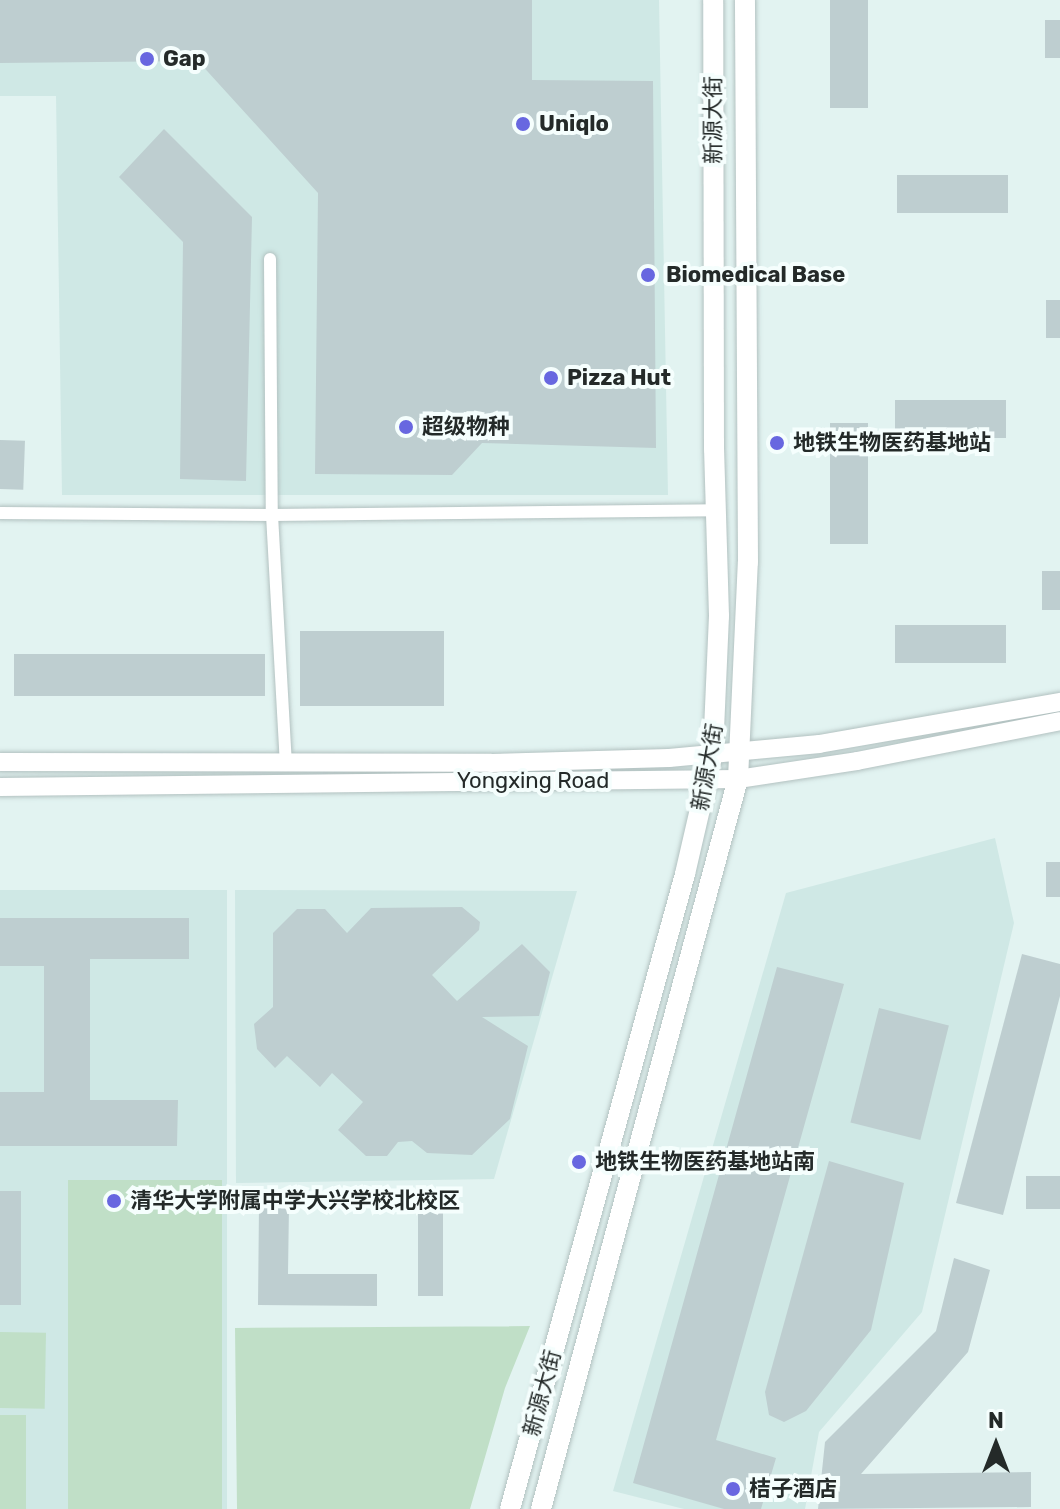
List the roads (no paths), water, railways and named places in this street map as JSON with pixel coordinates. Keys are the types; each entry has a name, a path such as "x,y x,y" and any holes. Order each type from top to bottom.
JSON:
{"main road":[{"name":"新源大街","path":"510,1509 685,874 713,753 719,616 713,435 713,0"},
{"name":"新源大街","path":"541,1509 738,779 748,562 745,0"},
{"name":"Yongxing Road","path":"0,762 491,763 739,753 819,744 1060,702"},
{"name":"Yongxing Road","path":"0,787 738,779 857,761 1060,721"}],"street":[{"path":"270,259 272,515 286,762"},
{"path":"0,513 272,515 717,510"}],"place":[{"name":"Gap","path":"147,59"},
{"name":"Uniqlo","path":"523,124"},
{"name":"Biomedical Base","path":"648,275"},
{"name":"Pizza Hut","path":"551,378"},
{"name":"超级物种","path":"406,427"},
{"name":"地铁生物医药基地站","path":"777,443"},
{"name":"地铁生物医药基地站南","path":"579,1162"},
{"name":"清华大学附属中学大兴学校北校区","path":"114,1201"},
{"name":"桔子酒店","path":"733,1489"}]}
